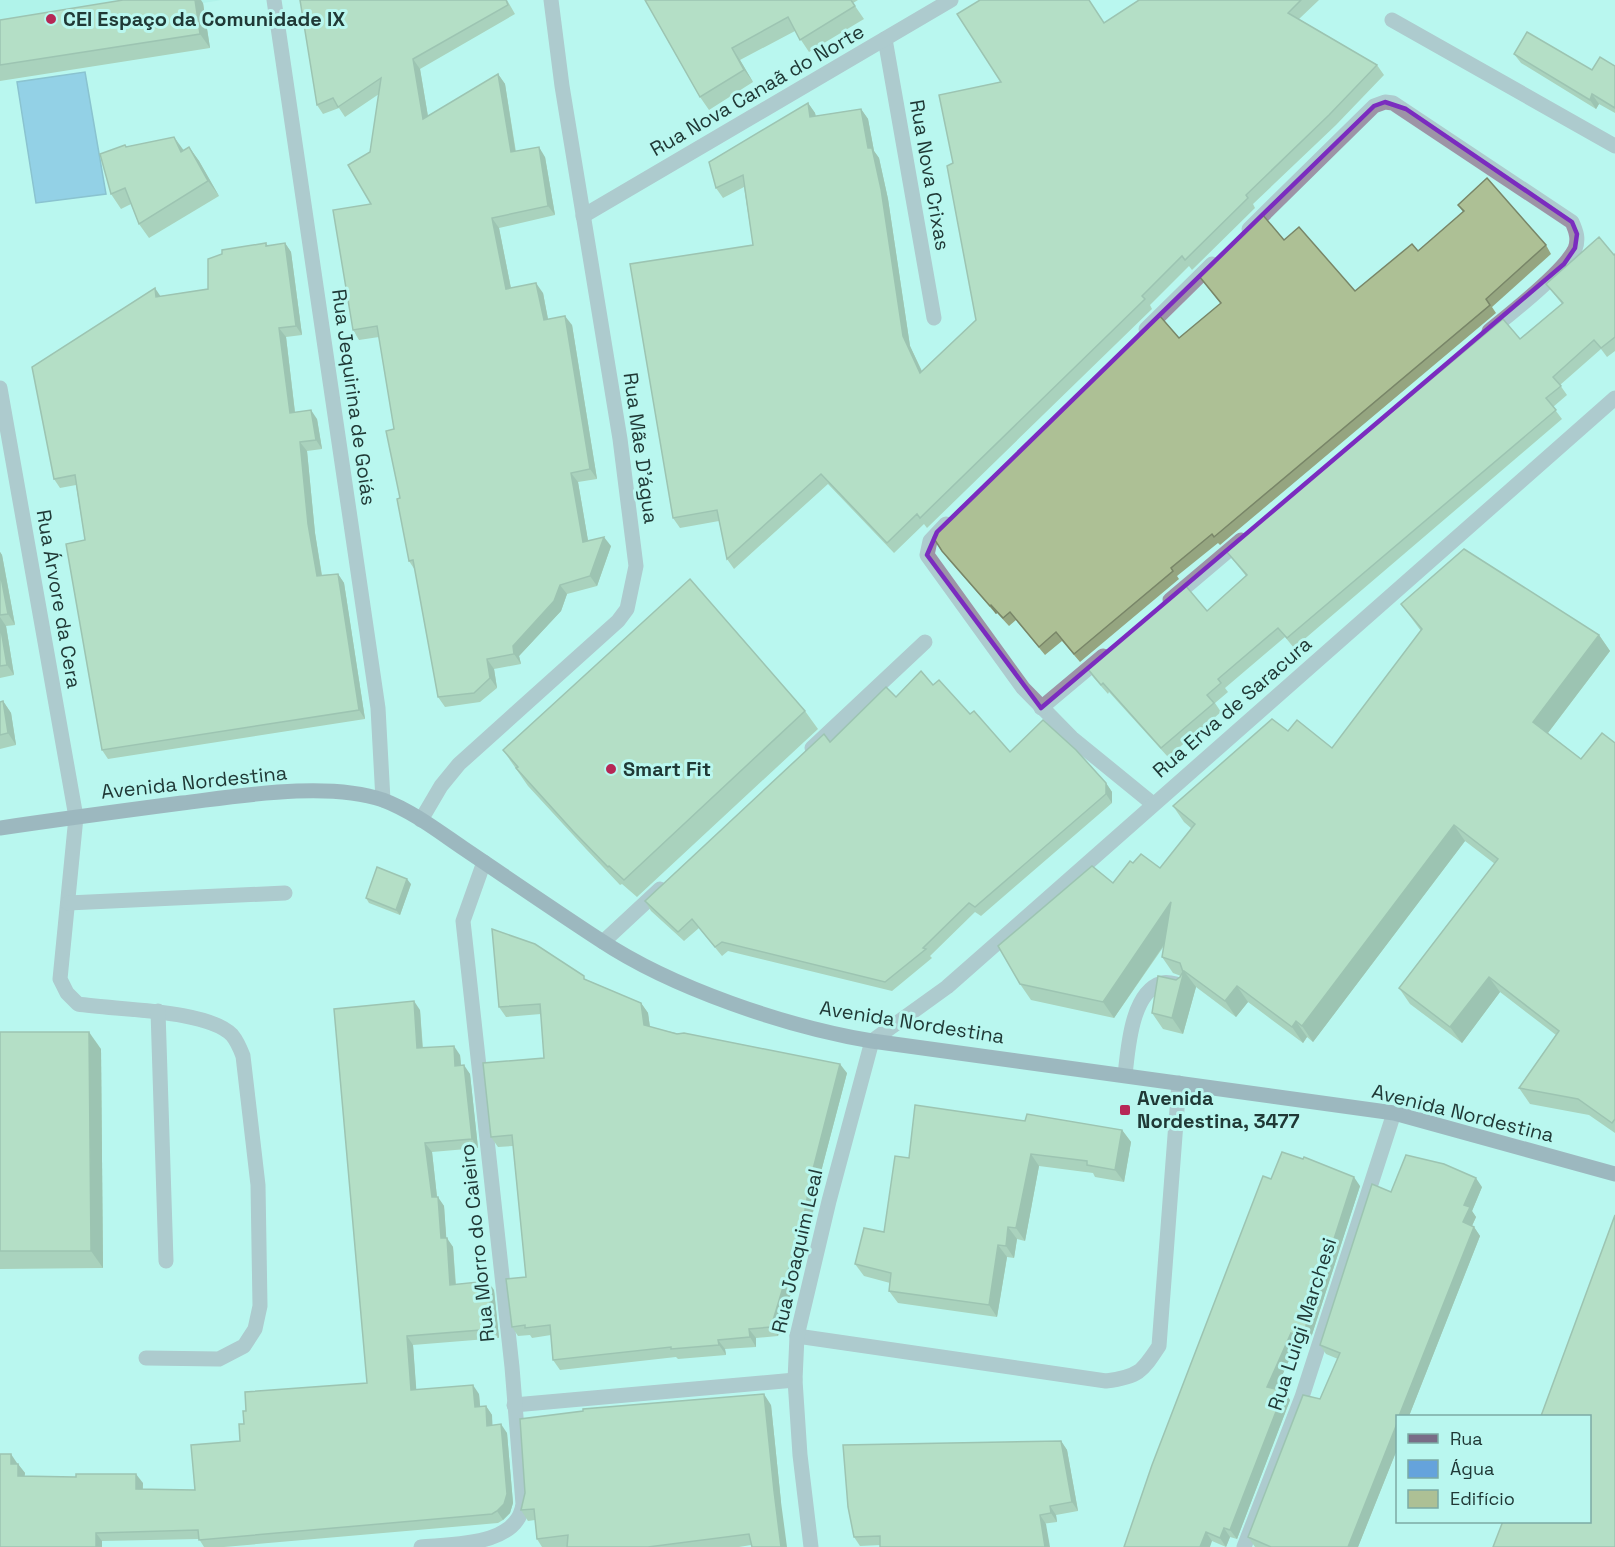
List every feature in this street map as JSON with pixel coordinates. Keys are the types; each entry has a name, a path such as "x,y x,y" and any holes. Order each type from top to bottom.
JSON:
{"main road":[{"name":"Avenida Nordestina","path":"0,828 261,793 339,791 382,800 421,820 603,942 642,964 701,991 807,1026 872,1041 1394,1113 1615,1174"}],"street":[{"name":"Rua Jequirina de Goiás","path":"274,0 378,708 382,800"},
{"name":"Rua Mãe D'água","path":"421,820 441,786 459,764 618,621 627,609 636,566 620,439 562,86 551,0"},
{"name":"Rua Nova Canaã do Norte","path":"583,216 951,0"},
{"path":"1392,20 1615,146"},
{"name":"Rua Nova Crixas","path":"885,39 934,318"},
{"path":"1240,237 1374,106 1385,102 1393,103 1572,222 1577,234 1575,248 1564,264 1478,340"},
{"path":"1139,336 1223,254"},
{"name":"Rua Árvore da Cera","path":"0,388 76,817 60,980 67,993 78,1005 158,1011 220,1027 231,1034 243,1056 258,1185 260,1306 255,1329 244,1346 219,1359 146,1358"},
{"name":"Rua Erva de Saracura","path":"872,1041 947,987 1615,398"},
{"path":"954,516 930,541 927,555 1023,688 1041,708 1072,738 1153,804"},
{"path":"1160,608 1251,532"},
{"path":"804,755 925,642"},
{"path":"1041,708 1114,646"},
{"name":"Rua Morro do Caieiro","path":"421,1547 470,1543 507,1532 517,1523 523,1504 512,1366 463,921 484,862"},
{"path":"603,942 673,877"},
{"path":"68,903 285,893"},
{"path":"1125,1075 1134,1020 1142,1000 1150,990 1162,983 1185,986"},
{"path":"158,1011 166,1261"},
{"name":"Rua Joaquim Leal","path":"811,1547 800,1455 795,1380 797,1335 829,1201 872,1041"},
{"path":"797,1335 1107,1381 1126,1378 1145,1368 1159,1346 1179,1083"},
{"name":"Rua Luigi Marchesi","path":"1244,1547 1302,1396 1394,1113"},
{"path":"514,1406 795,1380"}],"highlighted area":[{"path":"1385,102 1406,109 1572,222 1577,234 1575,248 1564,264 1041,708 927,555 937,532 1374,106"}],"shaded area":[{"name":"CEI Espaço da Comunidade IX","path":"0,0 222,0 0,36"}],"water":[{"path":"85,72 106,194 36,203 17,82"}],"building":[{"path":"123,0 195,0 200,34 0,65 0,20"},
{"path":"300,0 506,0 508,5 413,59 423,119 498,74 511,152 539,147 548,206 492,218 506,289 536,283 544,320 565,316 590,469 571,473 583,542 604,537 590,576 560,585 554,601 513,646 514,654 487,659 490,678 474,693 438,697 413,560 409,561 397,499 400,498 386,431 394,429 377,326 353,330 333,210 371,204 348,165 370,152 381,78 338,107 333,98 317,105"},
{"path":"645,0 851,0 855,6 800,40 788,17 732,48 744,70 700,97"},
{"path":"980,0 1089,0 1104,23 1139,0 1301,0 1288,13 1377,65 1246,195 1248,198 1185,260 1182,256 1142,296 1145,299 920,518 917,514 887,543 821,474 727,559 717,510 673,518 630,264 753,245 743,175 716,188 709,162 808,103 810,117 861,109 868,148 872,148 881,189 903,336 920,373 976,320 947,166 953,163 939,95 1001,82 957,14"},
{"path":"1527,32 1592,70 1600,57 1615,66 1615,108 1592,94 1590,100 1514,54"},
{"path":"174,137 181,152 189,147 208,181 139,224 125,188 111,194 100,154 125,145 126,147"},
{"path":"1487,178 1546,245 1486,299 1490,305 1214,537 1212,534 1171,568 1173,571 1074,654 1056,632 1039,647 1010,612 1003,618 990,606 942,551 933,537 938,530 1159,315 1179,338 1221,303 1199,276 1262,214 1284,240 1299,227 1355,291 1412,244 1418,251 1464,211 1458,205"},
{"path":"1599,237 1615,254 1615,337 1601,348 1594,340 1553,377 1561,386 1546,398 1556,410 1287,638 1278,628 1218,679 1221,683 1207,695 1214,703 1161,748 1087,668 1185,585 1207,611 1247,575 1226,551 1503,319 1520,339 1563,303 1546,284"},
{"path":"266,243 266,246 285,243 296,326 279,328 290,413 311,410 316,440 300,442 308,524 317,576 338,574 359,710 102,750 66,544 85,540 75,475 54,479 32,367 155,288 156,297 208,289 208,259 222,254 222,250"},
{"path":"1464,549 1599,635 1533,722 1581,759 1602,733 1615,743 1615,1119 1612,1123 1578,1099 1519,1088 1559,1031 1489,977 1450,1027 1399,988 1498,859 1454,825 1302,1026 1296,1021 1292,1027 1237,986 1225,1001 1184,971 1172,1018 1152,1013 1158,976 1176,980 1183,972 1180,963 1162,957 1171,902 1103,1002 1020,984 998,946 1092,866 1113,883 1130,861 1133,863 1141,854 1160,868 1195,824 1173,806 1272,719 1288,731 1297,720 1332,748 1422,629 1401,604"},
{"path":"0,572 8,614 0,615"},
{"path":"690,579 805,711 624,880 573,831 516,768 518,767 503,750"},
{"path":"0,624 7,665 0,666"},
{"path":"921,671 933,685 939,680 970,714 974,711 1010,752 1043,720 1076,750 1106,783 1106,794 975,907 969,903 923,948 926,949 885,982 722,942 715,947 692,919 678,932 645,901 824,734 830,742 886,687 896,697"},
{"path":"3,701 8,733 0,735 0,702"},
{"path":"377,867 407,879 396,910 366,898"},
{"path":"492,929 535,944 584,976 584,979 641,1003 644,1025 677,1034 684,1033 840,1064 811,1177 803,1221 771,1327 749,1329 750,1337 718,1340 719,1345 671,1349 671,1347 553,1360 550,1325 512,1327 506,1279 526,1277 512,1135 491,1137 483,1063 544,1058 540,1004 499,1007"},
{"path":"414,1001 417,1048 454,1046 455,1066 464,1065 472,1139 425,1143 432,1197 438,1197 441,1238 447,1238 450,1285 488,1281 493,1329 407,1336 411,1390 473,1385 475,1407 486,1406 487,1426 501,1424 507,1494 504,1504 492,1514 199,1540 198,1530 96,1533 96,1547 0,1547 0,1454 11,1454 11,1464 18,1464 18,1476 76,1477 76,1474 136,1474 136,1489 195,1490 191,1445 240,1441 239,1424 244,1424 243,1411 246,1411 245,1392 367,1383 334,1009"},
{"path":"0,1032 89,1032 91,1251 0,1251"},
{"path":"915,1105 1025,1121 1027,1114 1122,1130 1115,1170 1087,1165 1087,1161 1031,1154 1016,1228 1008,1227 1006,1246 998,1245 989,1305 889,1291 891,1273 855,1264 864,1228 884,1232 895,1156 909,1158"},
{"path":"1282,1152 1303,1159 1304,1157 1354,1177 1302,1338 1291,1333 1267,1387 1284,1391 1230,1530 1224,1528 1220,1538 1206,1532 1200,1547 1124,1547 1152,1465 1263,1176 1271,1179"},
{"path":"1406,1155 1444,1164 1476,1178 1464,1205 1470,1207 1463,1222 1474,1227 1399,1415 1396,1415 1396,1426 1348,1547 1271,1547 1248,1537 1303,1395 1320,1399 1340,1353 1320,1345 1372,1184 1391,1192"},
{"path":"1615,1215 1615,1547 1493,1547 1502,1523 1591,1523 1591,1415 1541,1415"},
{"path":"764,1394 781,1547 752,1547 749,1534 648,1547 567,1547 568,1535 537,1539 534,1509 521,1510 525,1493 520,1419 583,1411 583,1409"},
{"path":"1061,1441 1072,1502 1050,1506 1051,1513 1040,1515 1045,1547 880,1547 880,1536 854,1537 848,1507 843,1445"}],"place":[{"name":"CEI Espaço da Comunidade IX","path":"51,19"},
{"name":"Smart Fit","path":"611,769"},
{"name":"Avenida Nordestina, 3477","path":"1125,1110"}]}
